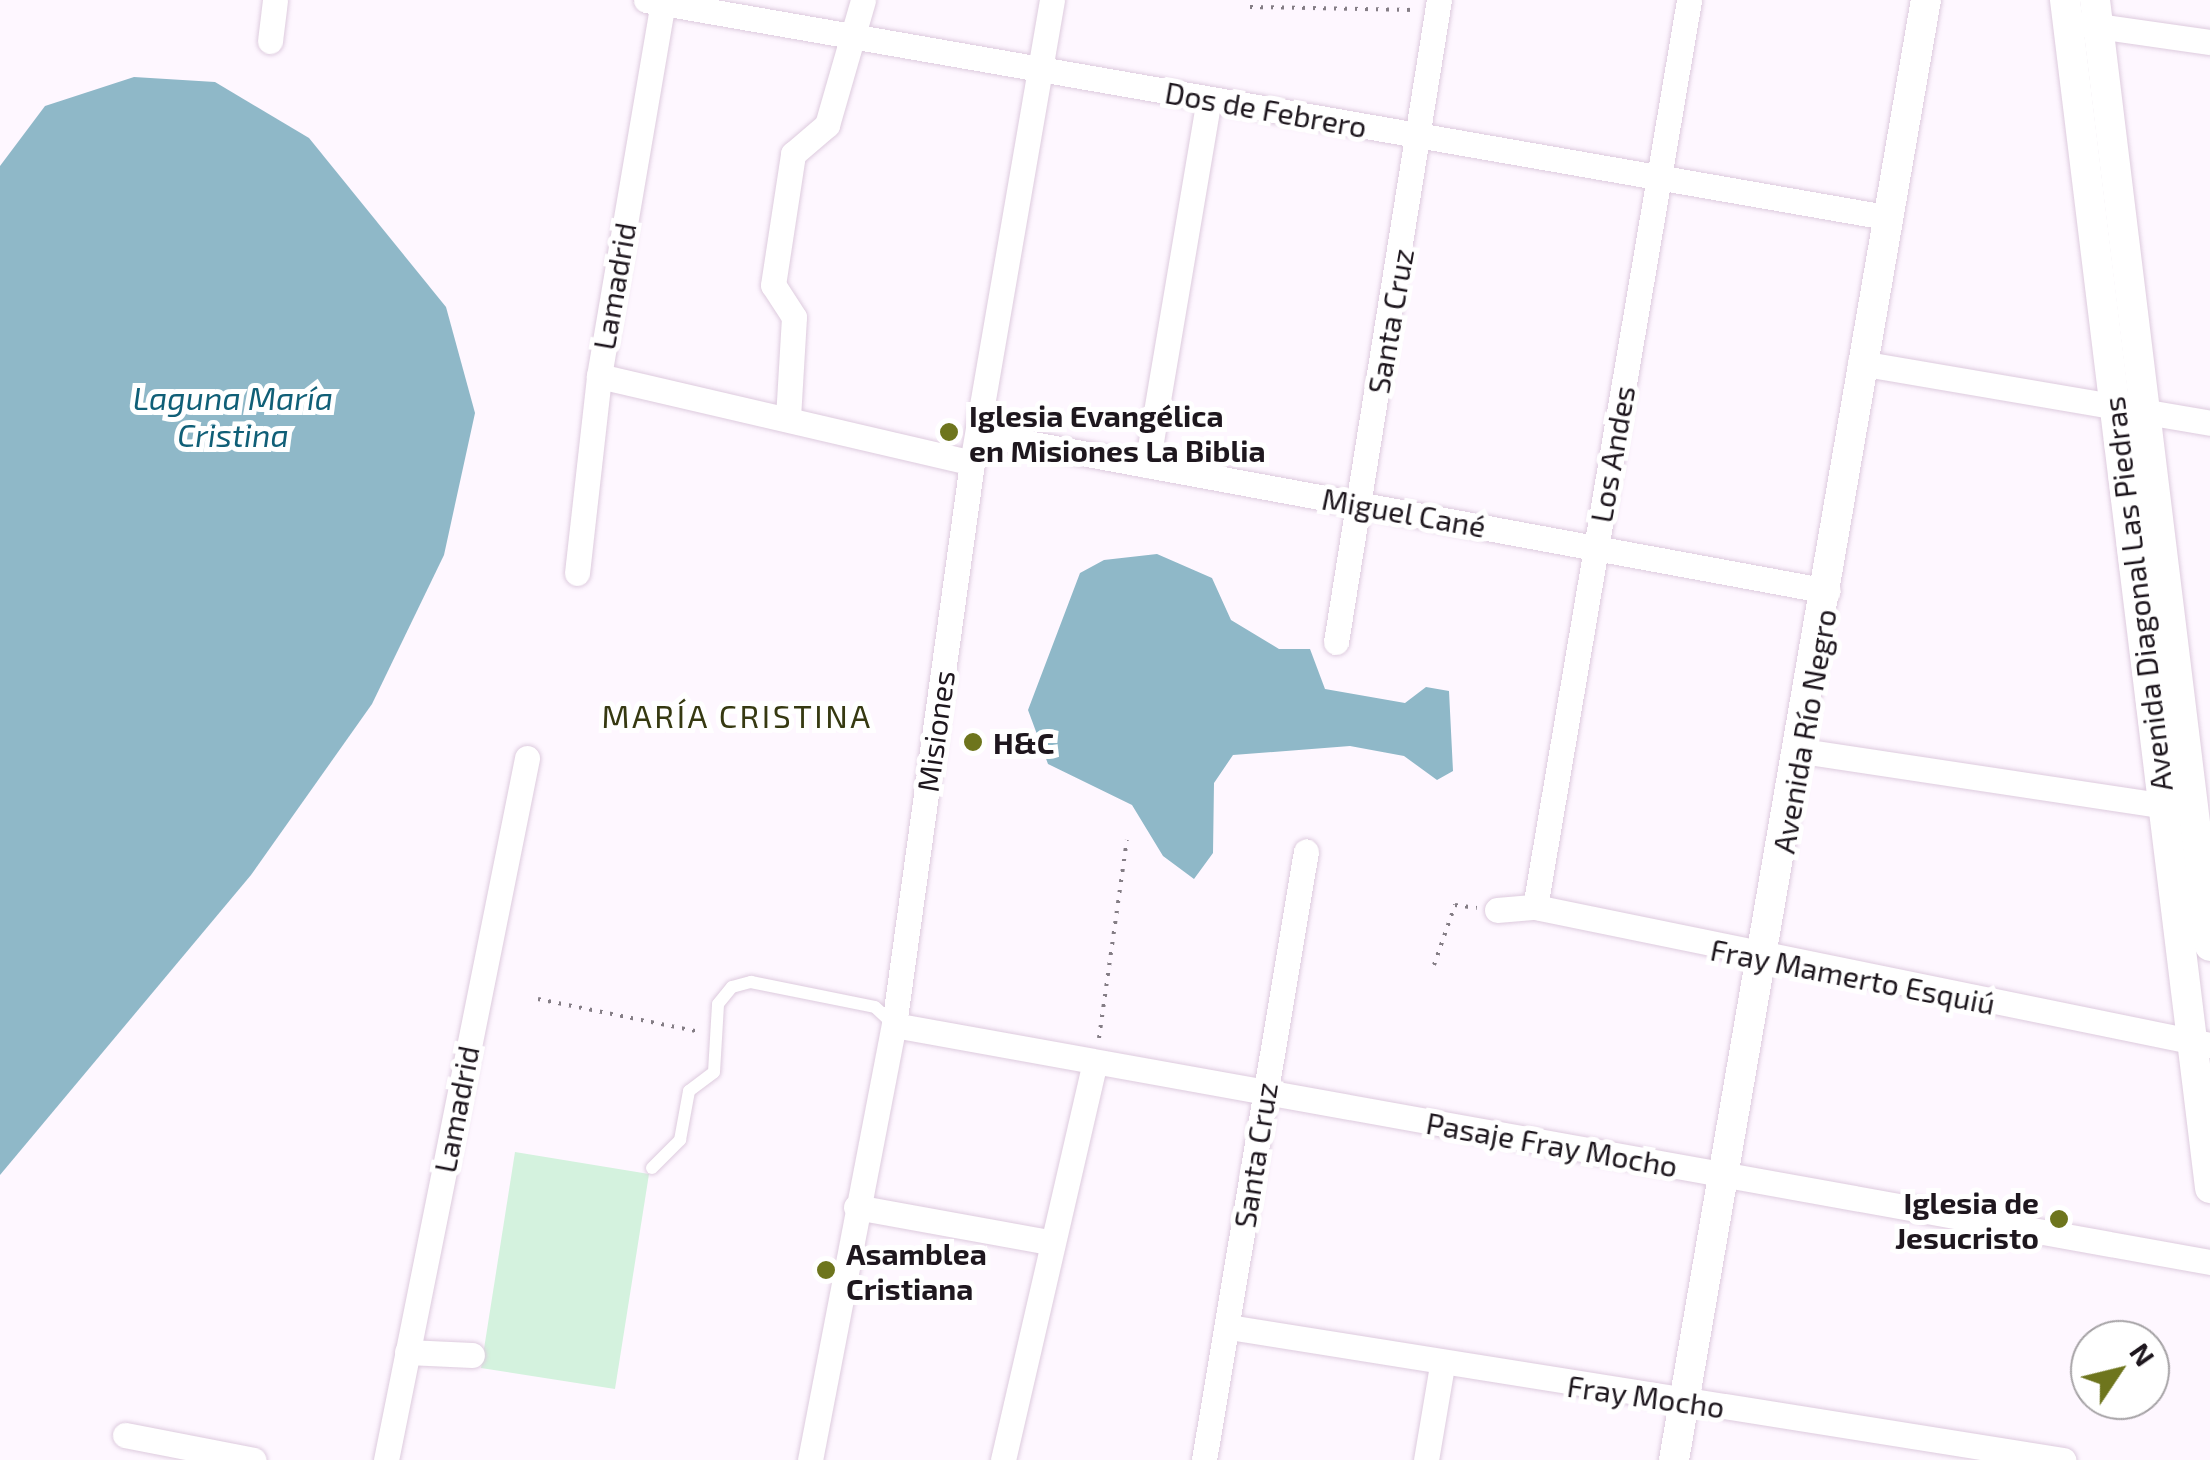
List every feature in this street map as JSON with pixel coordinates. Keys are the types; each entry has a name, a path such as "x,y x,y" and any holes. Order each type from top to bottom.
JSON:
{"street":[{"path":"270,40 276,0"},
{"path":"788,418 794,317 773,285 793,154 827,124 858,31 863,0"},
{"name":"Misiones","path":"810,1460 894,1025 972,463 1052,0"},
{"name":"Los Andes","path":"1534,907 1689,0"},
{"name":"Avenida Río Negro","path":"1674,1460 1802,751 1860,363 1926,0"},
{"name":"Dos de Febrero","path":"657,1 858,31 1040,70 1886,217"},
{"name":"Lamadrid","path":"576,573 598,376 657,1"},
{"name":"Santa Cruz","path":"1336,642 1422,136 1439,6"},
{"path":"2081,12 2210,42"},
{"name":"Avenida Diagonal Las Piedras","path":"2081,12 2177,808 2202,1044 2210,1188"},
{"path":"1146,465 1208,98"},
{"path":"1860,363 2210,423"},
{"path":"598,376 972,463"},
{"name":"Miguel Cané","path":"979,434 1828,592"},
{"path":"1802,751 2177,808"},
{"name":"Lamadrid","path":"386,1460 527,758"},
{"name":"Avenida Diagonal Las Piedras","path":"2177,808 2210,946"},
{"name":"Santa Cruz","path":"1204,1460 1306,850"},
{"name":"Fray Mamerto Esquiú","path":"1497,910 1534,907 1764,960 2202,1044"},
{"name":"Pasaje Fray Mocho","path":"894,1025 2210,1262"},
{"path":"1003,1460 1049,1242 1065,1220 1095,1063"},
{"path":"856,1207 1049,1242"},
{"name":"Fray Mocho","path":"1229,1327 1442,1366 2063,1460"},
{"path":"407,1352 472,1355"},
{"path":"1426,1460 1442,1366"},
{"path":"125,1435 254,1460"}],"lane":[{"path":"652,1168 680,1140 689,1091 714,1072 718,1004 751,982 875,1006 894,1025"}],"path":[{"path":"1250,7 1366,2 1439,6"},
{"path":"1095,1063 1127,840"},
{"path":"1434,965 1454,905 1497,910"},
{"path":"538,998 719,1036"}],"green space":[{"path":"515,1152 649,1174 615,1389 481,1368"}],"water":[{"name":"Laguna María Cristina","path":"134,77 215,82 309,138 446,307 475,413 444,555 372,704 251,875 0,1175 0,166 45,106"},
{"path":"1157,554 1212,578 1231,620 1279,649 1310,649 1325,689 1405,703 1426,687 1449,691 1453,771 1437,780 1404,756 1350,746 1233,755 1214,783 1213,853 1194,879 1163,856 1132,805 1048,764 1028,710 1080,573 1104,560"}],"place":[{"name":"Iglesia Evangélica en Misiones La Biblia","path":"949,432"},
{"name":"H&C","path":"973,742"},
{"name":"Iglesia de Jesucristo","path":"2059,1219"},
{"name":"Asamblea Cristiana","path":"826,1270"}],"district":[{"name":"MARÍA CRISTINA","path":"737,715"}]}
